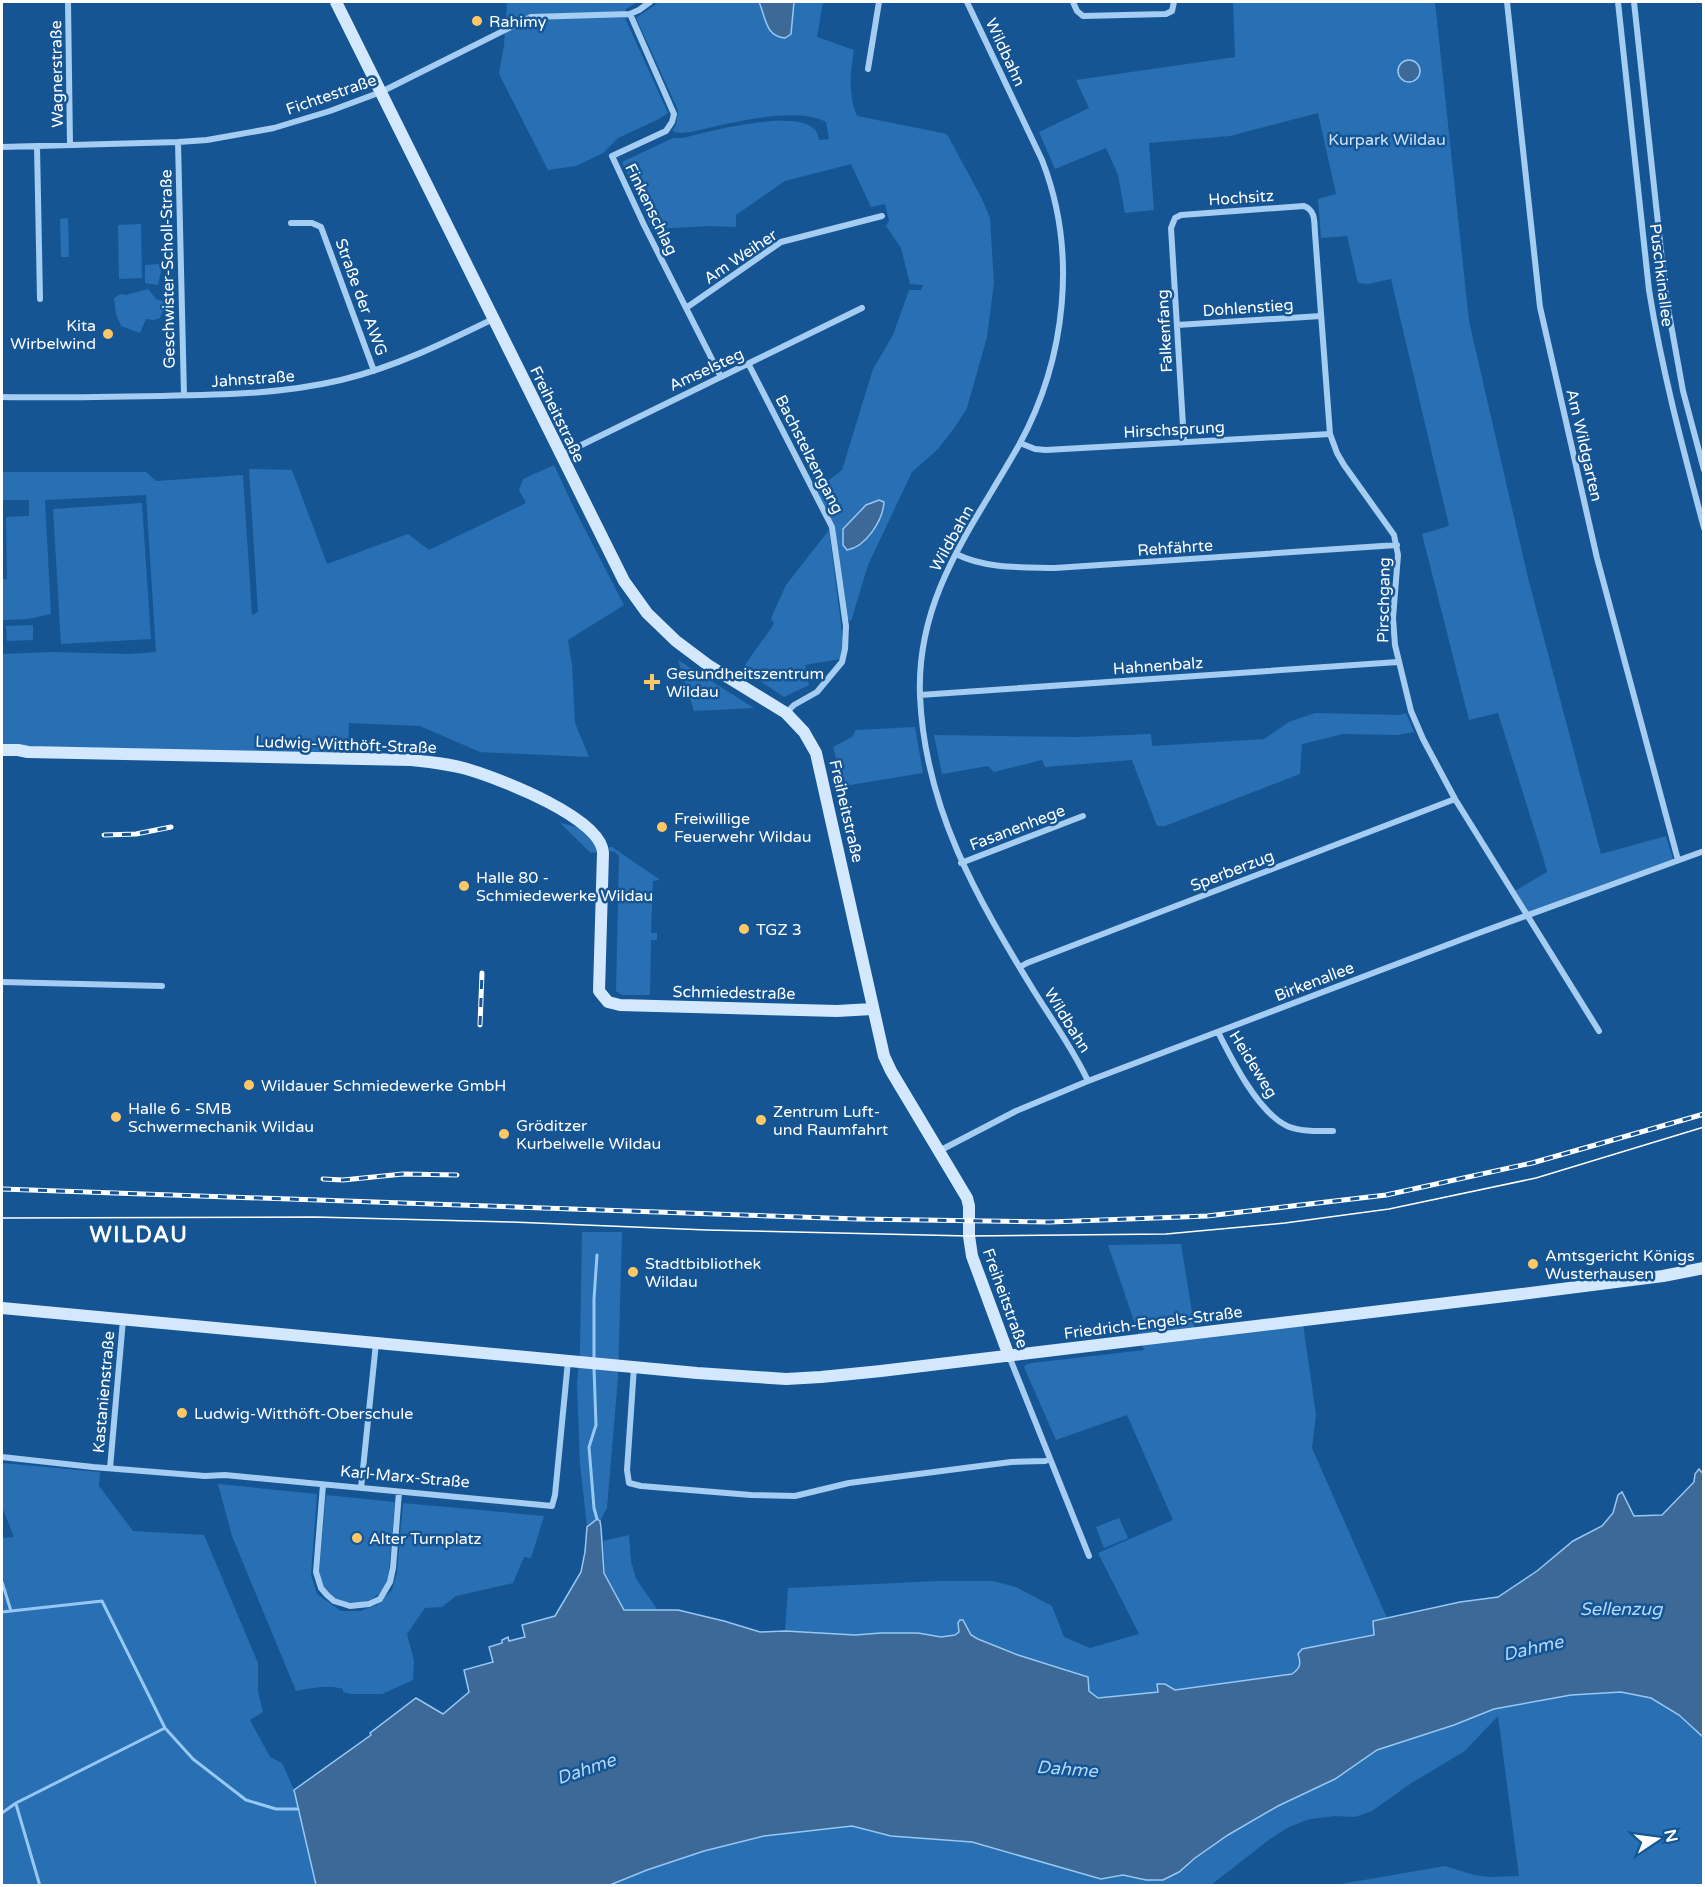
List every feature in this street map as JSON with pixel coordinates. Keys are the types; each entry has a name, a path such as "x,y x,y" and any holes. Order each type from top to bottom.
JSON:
{"street":[{"name":"Wagnerstraße","path":"68,2 70,145"},
{"name":"Freiheitstraße","path":"336,2 614,565 634,597 676,641 704,663 786,713 804,732 818,758 884,1056 967,1198 972,1256 1009,1356 1089,1556"},
{"name":"Fichtestraße","path":"2,147 207,140 273,128 318,115 381,92 530,17 630,14 650,2"},
{"path":"868,69 879,2"},
{"name":"Wildbahn","path":"967,2 1049,177 1061,238 1062,297 1057,340 1041,395 1020,443 947,569 935,598 926,628 921,663 920,695 924,731 931,772 948,828 962,863 993,922 1088,1081"},
{"path":"1073,2 1077,11 1083,16 1166,14 1172,11 1174,2"},
{"name":"Am Wildgarten","path":"1507,2 1539,307 1597,558 1678,860"},
{"name":"Puschkinallee","path":"1618,2 1654,324 1667,386 1704,528"},
{"name":"Puschkinallee","path":"1634,2 1670,323 1683,391 1704,470"},
{"name":"Finkenschlag","path":"630,14 674,114 666,131 612,156 648,234 721,377"},
{"name":"Geschwister-Scholl-Straße","path":"178,142 184,395"},
{"path":"37,146 40,299"},
{"name":"Hochsitz","path":"1175,218 1181,214 1249,209 1304,206 1310,209"},
{"name":"Pirschgang","path":"1310,209 1316,233 1330,434 1344,465 1389,526 1397,545 1393,632 1398,662 1413,714 1432,758 1455,800 1599,1031"},
{"name":"Am Weiher","path":"687,308 781,242 882,216"},
{"name":"Falkenfang","path":"1175,218 1171,228 1184,442"},
{"name":"Straße der AWG","path":"291,223 312,222 321,227 374,371"},
{"name":"Amselsteg","path":"560,455 862,308"},
{"name":"Dohlenstieg","path":"1177,325 1321,316"},
{"name":"Jahnstraße","path":"2,397 184,395 281,391 328,383 374,371 428,350 493,319"},
{"name":"Bachstelzengang","path":"749,364 832,527 846,626 842,662 817,692 794,705 786,713"},
{"name":"Hirschsprung","path":"1020,443 1035,449 1046,450 1330,434"},
{"name":"Rehfährte","path":"956,554 969,560 1001,566 1055,568 1397,545"},
{"name":"Hahnenbalz","path":"920,695 1398,662"},
{"name":"Ludwig-Witthöft-Straße","path":"2,752 18,750 411,760 468,770 516,787 577,819 600,841 603,853 599,992"},
{"name":"Sperberzug","path":"1020,967 1455,800"},
{"name":"Fasanenhege","path":"962,863 1083,816"},
{"name":"Birkenallee","path":"939,1151 1016,1111 1088,1081 1526,915 1704,851"},
{"path":"2,981 162,986"},
{"name":"Schmiedestraße","path":"599,992 608,1002 620,1005 837,1011 873,1009"},
{"name":"Heideweg","path":"1218,1032 1248,1085 1267,1111 1276,1119 1296,1129 1333,1131"},
{"name":"Friedrich-Engels-Straße","path":"572,1361 769,1378 810,1378 1009,1356 1675,1274 1704,1268"},
{"path":"2,1308 572,1361"},
{"name":"Kastanienstraße","path":"110,1468 123,1320"},
{"path":"361,1488 376,1343"},
{"name":"Karl-Marx-Straße","path":"2,1457 205,1476 225,1475 552,1506 572,1361"},
{"path":"628,1366 627,1473 629,1483 641,1486 751,1495 795,1496 849,1483 1011,1462 1045,1461 1050,1458"},
{"path":"323,1485 316,1572 321,1588 327,1595 334,1601 350,1606 369,1604 380,1599 390,1582 399,1492"}],"green space":[{"path":"507,2 637,2 626,9 626,20 668,113 618,138 603,153 576,166 548,170 499,74"},
{"path":"659,2 759,2 771,34 793,11 794,2 823,2 817,37 854,50 851,83 852,99 857,116 947,134 990,218 994,283 987,337 967,408 938,449 912,472 868,565 851,621 847,618 835,528 816,490 842,470 873,369 893,335 909,290 921,290 923,285 910,284 901,248 886,226 889,221 885,204 871,207 851,164 785,181 736,215 736,227 652,229 622,162 673,138 683,138 752,123 791,121 806,124 816,131 819,140 829,139 826,122 814,118 785,115 752,119 686,133 672,131 676,125 678,110 636,18"},
{"name":"Kurpark Wildau","path":"1233,2 1435,2 1469,321 1528,578 1601,854 1666,836 1673,859 1527,912 1515,891 1547,872 1498,713 1469,720 1422,534 1449,526 1391,279 1368,284 1358,283 1347,236 1321,238 1318,199 1336,194 1318,113 1230,136 1149,143 1154,210 1125,213 1118,175 1106,148 1055,169 1039,132 1089,108 1076,80 1235,57"},
{"path":"68,218 69,257 61,257 60,219"},
{"path":"141,224 142,278 119,279 118,225"},
{"path":"160,264 158,285 145,283 145,265"},
{"path":"148,289 156,299 166,302 160,318 146,319 140,333 121,326 116,314 114,298 121,294 126,295"},
{"path":"554,465 624,605 568,640 572,665 575,723 589,757 480,752 420,726 349,723 348,753 2,746 2,654 156,652 146,495 45,500 51,614 28,619 2,620 2,579 7,579 6,517 29,516 29,500 2,500 2,472 146,472 156,481 243,475 252,615 258,612 249,469 292,470 327,564 408,534 429,550 526,503 519,490 523,479"},
{"path":"142,503 151,639 61,644 53,509"},
{"path":"829,530 843,640 840,659 805,665 809,685 784,697 742,669 774,624 771,618 786,585"},
{"path":"33,625 33,640 7,641 6,626"},
{"path":"678,660 754,708 694,711"},
{"path":"1315,713 1400,715 1406,713 1414,732 1397,735 1343,734 1302,744 1300,774 1165,826 1157,826 1132,760 1045,767 1042,760 994,772 988,766 942,774 934,735 1079,737 1151,734 1152,746 1264,739 1289,722"},
{"path":"915,727 923,773 844,786 833,747 852,737 856,730"},
{"path":"560,823 588,834 598,852 591,853"},
{"path":"609,847 659,879 653,881 651,933 657,933 657,940 651,940 650,995 622,995 616,991 619,856 615,852 607,851"},
{"path":"582,1232 622,1232 618,1377 607,1508 600,1521 597,1519 587,1527 580,1464 577,1383 580,1350"},
{"path":"1181,1244 1196,1337 1303,1324 1316,1415 1312,1448 1387,1618 1373,1621 1375,1635 1302,1649 1299,1654 1300,1665 1292,1674 1175,1690 1165,1684 1157,1684 1158,1692 1098,1698 1055,1666 1018,1655 959,1632 943,1636 914,1633 845,1635 785,1631 788,1588 939,1581 993,1581 1016,1587 1052,1606 1064,1637 1090,1648 1139,1634 1098,1553 1173,1520 1127,1415 1056,1440 1024,1367 1032,1363 1144,1350 1108,1245"},
{"path":"2,1463 100,1472 99,1486 133,1531 204,1535 258,1663 258,1691 263,1712 250,1720 270,1757 282,1763 294,1790 316,1885 2,1885 2,1538 14,1537 2,1507"},
{"path":"218,1484 317,1494 311,1575 317,1594 341,1611 360,1611 377,1605 392,1590 397,1572 403,1503 544,1516 531,1558 524,1557 513,1583 456,1596 442,1607 425,1608 407,1634 414,1661 413,1680 382,1694 351,1694 343,1692 343,1689 331,1687 296,1691 232,1536"},
{"name":"Alter Turnplatz","path":"326,1495 395,1502 388,1581 379,1594 370,1600 357,1603 344,1602 332,1596 324,1587 319,1574"},
{"path":"1119,1518 1128,1538 1104,1548 1096,1527"},
{"path":"629,1535 631,1561 636,1579 657,1609 624,1609 605,1573 603,1541"},
{"path":"1621,1692 1651,1698 1679,1715 1703,1737 1703,1885 1335,1885 1445,1866 1474,1875 1519,1876 1498,1716 1465,1751 1410,1784 1372,1811 1355,1817 1336,1816 1310,1819 1289,1827 1211,1885 610,1886 647,1870 704,1851 764,1836 852,1826 891,1836 972,1842 1101,1879 1123,1875 1146,1880 1179,1872 1228,1835 1278,1806 1335,1779 1377,1750 1454,1725 1494,1709 1571,1695"}],"water":[{"path":"759,2 794,2 791,34 785,38 773,34 767,25"},
{"path":"1409,60 1417,63 1420,71 1417,79 1409,82 1401,79 1398,71 1401,63"},
{"path":"879,500 884,502 883,509 872,532 861,544 847,550 843,545 843,529 866,505"},
{"path":"1699,1469 1704,1475 1703,1737 1679,1715 1651,1698 1621,1692 1571,1695 1494,1709 1454,1725 1377,1750 1335,1779 1278,1806 1228,1835 1179,1872 1163,1880 1146,1880 1123,1875 1101,1879 972,1842 891,1836 852,1826 764,1836 704,1851 610,1885 316,1885 294,1790 371,1735 370,1733 416,1698 443,1714 469,1692 464,1670 493,1662 489,1647 502,1643 502,1640 508,1637 509,1641 525,1637 522,1625 555,1616 581,1572 587,1527 597,1519 600,1521 601,1528 604,1573 624,1610 678,1610 760,1632 855,1635 918,1633 941,1637 955,1635 959,1632 958,1623 963,1620 971,1635 978,1639 1018,1655 1088,1677 1089,1691 1098,1698 1158,1692 1157,1684 1165,1684 1175,1690 1292,1674 1299,1667 1298,1654 1302,1649 1374,1635 1373,1621 1460,1602 1498,1597 1537,1571 1573,1541 1602,1526 1613,1513 1618,1495 1622,1492 1634,1516 1662,1515 1694,1482 1695,1474"}],"waterway":[{"path":"594,1361 597,1255"},
{"path":"594,1368 596,1425 589,1447 597,1519"},
{"path":"2,1582 11,1611"},
{"path":"2,1612 102,1601 165,1728 193,1759 246,1800 276,1809 298,1809"},
{"path":"2,1813 16,1803 165,1728"},
{"path":"16,1804 40,1886"}],"tram line":[{"path":"2,1218 315,1217 969,1236 1166,1234 1285,1223 1389,1209 1536,1178 1704,1127"}],"railway":[{"path":"104,835 136,834 171,827"},
{"path":"480,1025 482,973"},
{"path":"2,1189 858,1219 1050,1222 1207,1216 1386,1195 1532,1163 1704,1114"},
{"path":"323,1179 343,1180 403,1174 457,1175"}],"place":[{"name":"Rahimy","path":"477,21"},
{"name":"Kita Wirbelwind","path":"108,334"},
{"name":"Gesundheitszentrum Wildau","path":"652,682"},
{"name":"Freiwillige Feuerwehr Wildau","path":"662,827"},
{"name":"Halle 80 - Schmiedewerke Wildau","path":"464,886"},
{"name":"TGZ 3","path":"744,929"},
{"name":"Wildauer Schmiedewerke GmbH","path":"249,1085"},
{"name":"Halle 6 - SMB Schwermechanik Wildau","path":"116,1117"},
{"name":"Zentrum Luft- und Raumfahrt","path":"761,1120"},
{"name":"Gröditzer Kurbelwelle Wildau","path":"504,1134"},
{"name":"Amtsgericht Königs Wusterhausen","path":"1533,1264"},
{"name":"Stadtbibliothek Wildau","path":"633,1272"},
{"name":"Ludwig-Witthöft-Oberschule","path":"182,1413"},
{"name":"Alter Turnplatz","path":"357,1538"}],"district":[{"name":"WILDAU","path":"139,1234"}],"water label":[{"name":"Sellenzug","path":"1621,1609"},
{"name":"Dahme","path":"1533,1648"},
{"name":"Dahme","path":"586,1769"},
{"name":"Dahme","path":"1067,1769"}]}
